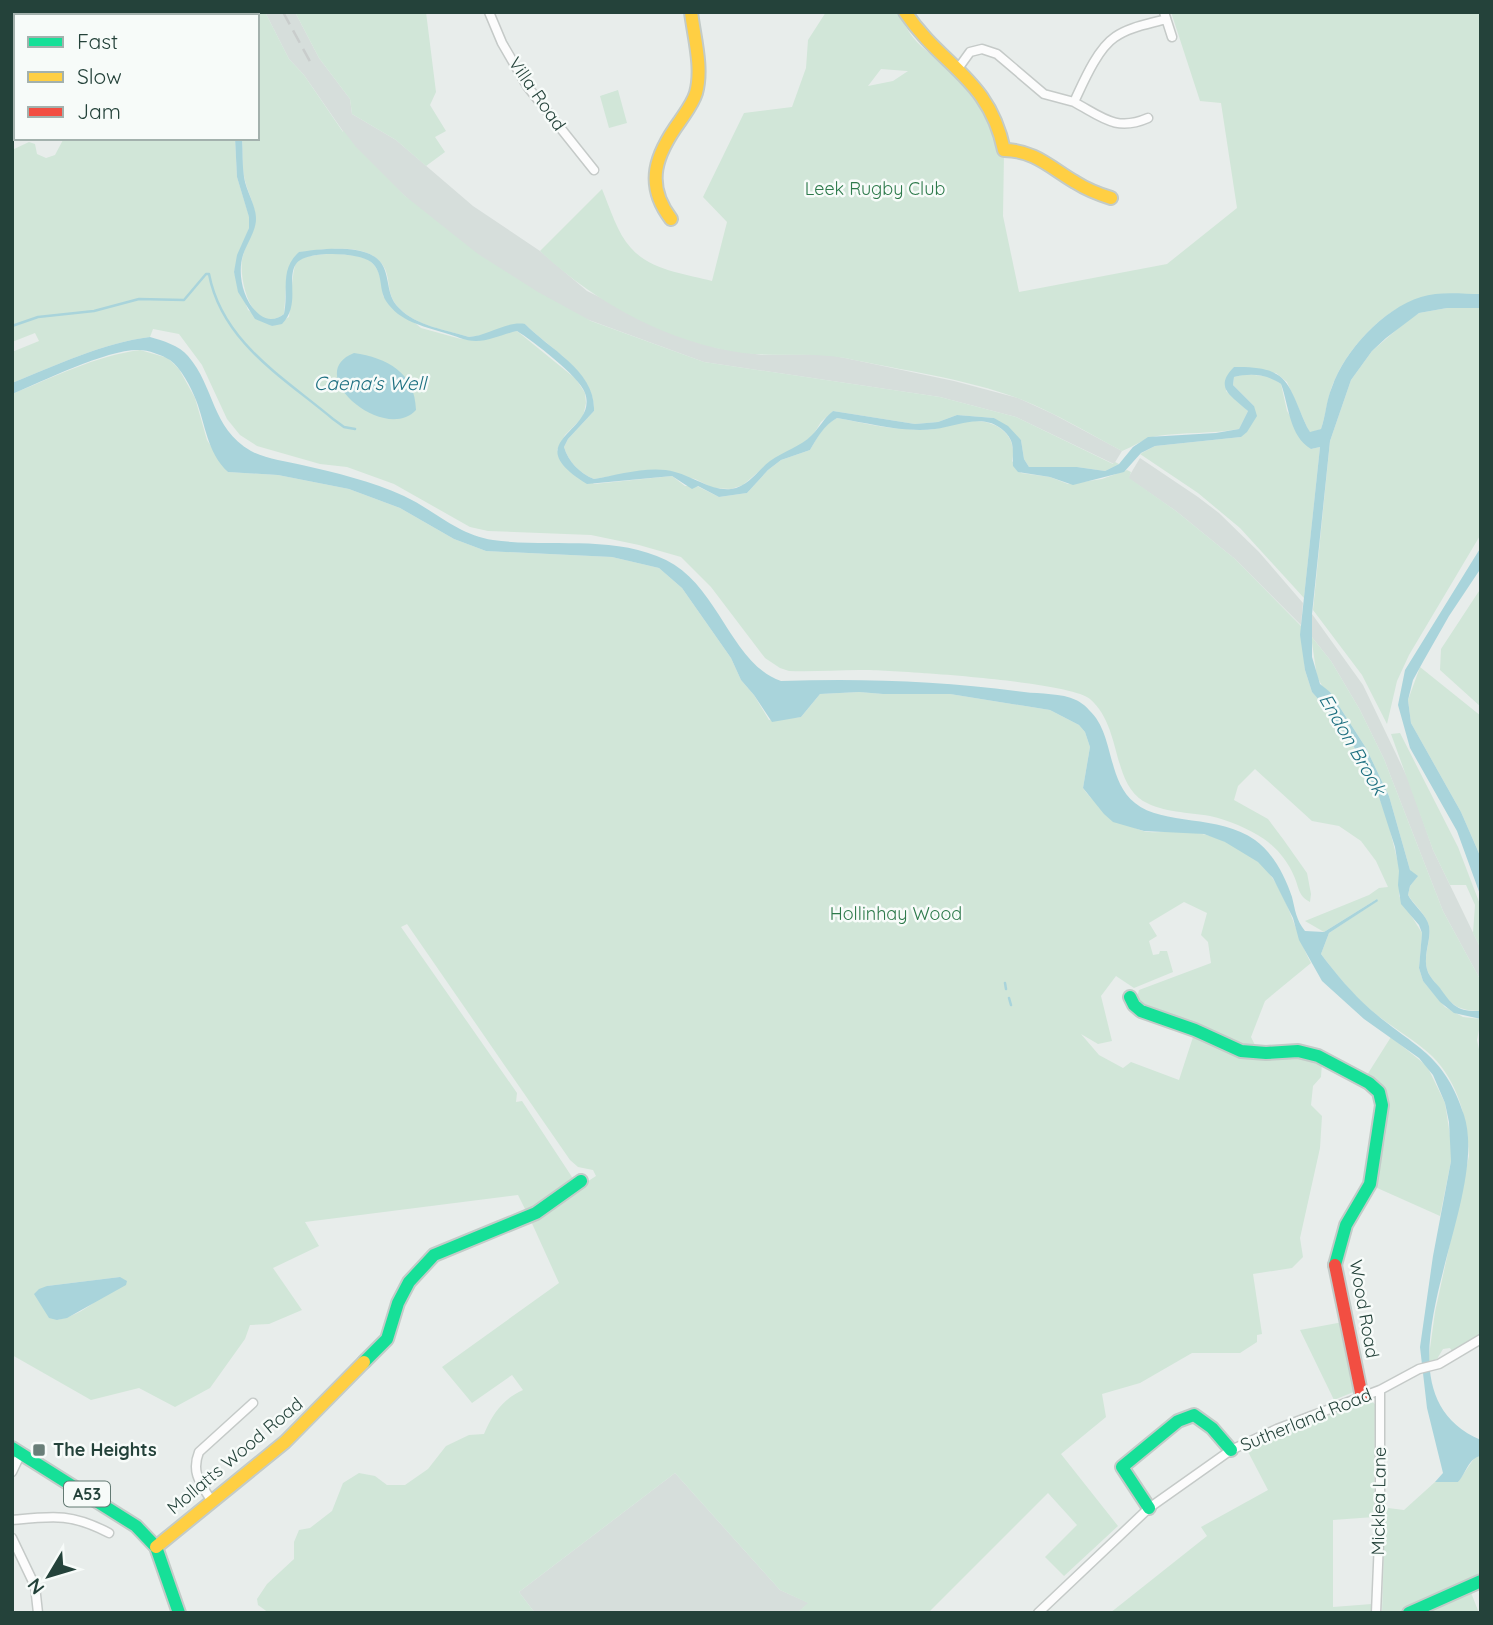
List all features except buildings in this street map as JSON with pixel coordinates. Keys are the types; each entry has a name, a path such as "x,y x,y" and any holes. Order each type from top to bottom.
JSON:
{"main road":[{"path":"671,219 655,197 653,184 669,139 697,92 691,12"},
{"path":"905,12 919,34 981,93 1001,134 1004,150 1014,149 1034,154 1075,183 1111,198"},
{"name":"Wood Road","path":"1130,998 1141,1011 1195,1030 1241,1051 1298,1051 1318,1056 1379,1091 1382,1105 1370,1184 1346,1225 1335,1265 1362,1397"},
{"name":"Mollatts Wood Road","path":"156,1547 285,1442 387,1339 398,1303 409,1282 434,1255 536,1213 581,1181"},
{"path":"1149,1508 1122,1467 1178,1422 1195,1415 1212,1428 1231,1450"},
{"name":"A53","path":"17,1451 136,1526 156,1547 179,1613"},
{"path":"1409,1613 1481,1581"}],"street":[{"name":"Villa Road","path":"489,12 502,43 527,86 594,170"},
{"path":"1074,102 1087,74 1115,37 1165,15 1172,37"},
{"path":"957,70 970,52 982,49 997,54 1044,94 1074,102 1115,123 1129,125 1148,118"},
{"name":"Sutherland Road","path":"1038,1613 1149,1508 1231,1450 1277,1429 1380,1390 1419,1368 1435,1366 1481,1339"},
{"name":"Micklea Lane","path":"1376,1613 1380,1517 1380,1390"},
{"path":"211,1500 198,1480 195,1462 199,1452 253,1404"},
{"path":"12,1472 17,1451"},
{"path":"12,1520 56,1516 86,1521 109,1533"},
{"path":"12,1538 35,1586 37,1613"}],"shaded area":[{"path":"265,12 295,12 319,58 350,99 352,114 396,140 473,206 540,251 587,291 677,335 717,348 762,355 825,354 954,381 1018,398 1122,451 1114,464 1016,417 940,397 704,362 578,316 534,293 483,260 409,200 356,150 304,75 289,59"},
{"path":"1140,458 1219,513 1259,552 1303,603 1301,625 1235,559 1176,511 1128,478"},
{"path":"1312,614 1363,685 1409,781 1433,850 1481,949 1481,981 1443,911 1384,759 1360,710 1331,661 1311,636"},
{"path":"675,1473 780,1590 809,1603 797,1613 535,1613 519,1592"}],"green space":[{"path":"12,12 188,12 14,14 12,132"},
{"path":"265,12 289,59 304,75 343,132 405,196 478,254 591,321 704,362 940,397 1016,417 1113,464 1119,464 1105,471 1077,467 1029,467 1024,459 1021,440 994,418 957,415 938,422 915,424 833,411 821,422 813,435 799,446 771,461 743,485 731,489 713,488 695,479 648,470 594,479 575,466 564,447 594,411 593,397 569,362 525,324 469,337 423,323 406,314 395,303 390,293 387,274 378,260 358,250 346,249 299,252 286,287 284,314 273,319 256,313 246,293 242,270 243,254 254,220 253,204 244,176 242,140 259,140 259,14 196,14"},
{"path":"295,12 426,12 436,92 430,105 446,131 435,137 445,152 426,166 396,140 352,114 350,99 319,58"},
{"name":"Leek Rugby Club","path":"826,12 899,12 916,41 932,55 937,52 1001,134 1004,153 1003,216 1019,292 1167,264 1237,208 1221,103 1200,101 1171,12 1481,12 1481,294 1424,298 1395,310 1375,325 1356,345 1336,377 1321,429 1310,433 1287,382 1276,373 1234,367 1226,391 1248,411 1239,429 1157,436 1122,451 1020,399 978,386 845,358 743,353 688,340 660,330 608,303 561,270 540,251 602,189 622,235 639,255 668,270 712,281 727,222 703,197 744,113 792,107 806,68 808,40","holes":["881,69 908,71 893,81 868,86"]},
{"path":"618,90 627,123 609,128 600,96"},
{"path":"63,140 235,140 237,177 249,216 249,228 234,272 248,310 272,326 289,317 296,263 310,256 344,255 370,261 379,273 383,296 421,328 461,339 517,331 576,379 585,393 583,417 565,435 557,450 594,484 672,476 685,486 697,486 719,497 747,493 781,460 810,450 824,428 837,418 918,430 970,421 992,424 999,427 1009,438 1013,452 1012,461 1021,473 1050,477 1068,484 1102,479 1127,470 1131,472 1129,478 1176,511 1235,559 1301,626 1305,670 1312,692 1352,743 1379,797 1388,822 1400,871 1399,896 1422,933 1419,968 1423,981 1445,1007 1463,1017 1481,1019 1477,1040 1481,1059 1481,1333 1452,1351 1450,1348 1443,1349 1437,1359 1428,1363 1435,1312 1469,1156 1464,1115 1455,1090 1432,1056 1365,1005 1321,954 1329,933 1377,899 1324,932 1305,921 1369,895 1379,888 1388,887 1376,861 1361,841 1339,826 1312,821 1255,769 1238,786 1234,800 1268,819 1307,873 1310,902 1301,894 1292,871 1282,856 1258,835 1217,818 1159,808 1143,801 1133,792 1121,767 1107,724 1090,699 1050,687 942,674 859,670 789,671 780,668 765,658 711,587 681,557 591,535 488,531 470,527 394,484 347,467 320,464 257,446 240,435 227,419 202,365 179,334 153,329 150,337 98,349 12,383 12,352 39,341 35,333 12,342 12,150 29,142 35,144 37,154 46,158 55,155"},
{"path":"1447,308 1481,308 1481,534 1409,655 1397,681 1387,724 1362,675 1313,610 1330,441 1351,380 1372,351 1419,313"},
{"name":"Hollinhay Wood","path":"140,350 168,358 179,369 195,398 207,440 228,472 278,475 349,489 400,508 454,539 486,551 612,557 659,568 682,588 731,658 741,680 769,720 801,717 820,694 859,692 950,694 1050,710 1079,725 1085,732 1090,747 1083,788 1110,814 1143,831 1192,832 1223,841 1252,856 1269,873 1284,898 1311,963 1265,1001 1251,1037 1256,1047 1243,1049 1139,1005 1139,990 1211,963 1208,942 1201,935 1207,913 1184,902 1149,923 1157,936 1149,941 1153,955 1167,951 1173,972 1134,988 1116,976 1101,996 1112,1041 1098,1044 1081,1034 1099,1055 1123,1068 1131,1062 1179,1080 1194,1034 1240,1055 1298,1056 1322,1063 1321,1077 1313,1086 1311,1105 1322,1116 1320,1148 1300,1238 1303,1257 1292,1268 1253,1274 1262,1334 1257,1335 1257,1342 1240,1353 1192,1353 1140,1383 1102,1394 1106,1417 1061,1454 1118,1526 1064,1576 1045,1557 1077,1525 1048,1493 930,1611 931,1613 797,1613 808,1603 780,1590 675,1473 519,1592 535,1613 269,1613 258,1605 257,1599 267,1584 294,1559 294,1542 299,1530 310,1528 332,1511 343,1483 359,1473 375,1476 387,1485 405,1485 428,1469 446,1446 469,1435 484,1434 499,1408 523,1390 512,1375 472,1403 442,1367 559,1283 530,1219 596,1176 593,1170 578,1167 570,1160 407,924 401,927 517,1093 516,1102 522,1101 572,1177 573,1183 527,1213 518,1195 305,1222 319,1246 273,1268 302,1310 269,1324 250,1325 245,1339 210,1388 175,1407 139,1388 91,1400 12,1355 12,394 75,368","holes":["120,1277 100,1298 84,1309 57,1320 47,1286"]},
{"path":"1246,374 1271,377 1281,384 1287,411 1311,449 1320,447 1304,598 1240,528 1198,493 1140,454 1155,446 1241,437 1254,406 1233,385 1234,377"},
{"path":"1481,588 1481,707 1440,670 1441,649"},
{"path":"1311,636 1331,661 1360,710 1384,759 1443,911 1481,981 1481,1011 1467,1010 1453,1004 1428,972 1426,960 1429,927 1423,914 1408,895 1416,878 1410,870 1389,796 1366,748 1330,692 1324,689 1317,677"},
{"path":"1420,667 1481,716 1481,858 1461,812 1411,723 1408,700"},
{"path":"1400,733 1458,847 1481,907 1481,949 1473,933 1475,905 1466,885 1450,885 1433,850 1391,734"},
{"path":"1391,1037 1427,1066 1445,1103 1451,1161 1440,1216 1375,1187 1386,1134 1388,1104 1381,1084 1367,1075"},
{"path":"1343,1322 1356,1391 1334,1400 1300,1330"},
{"path":"1371,1401 1375,1404 1374,1517 1333,1520 1333,1607 1372,1604 1372,1613 1110,1613 1207,1536 1201,1527 1268,1490 1246,1448 1273,1435"},
{"path":"1481,1456 1481,1578 1406,1611 1382,1613 1385,1514 1388,1508 1404,1510 1435,1482 1458,1482 1475,1457"},
{"path":"1470,1590 1479,1613 1417,1613"}],"water":[{"name":"Endon Brook","path":"235,140 242,140 244,177 256,219 241,262 241,279 249,303 263,317 275,319 284,314 287,273 299,252 346,249 370,254 378,260 384,268 395,303 406,314 423,323 469,337 511,325 525,324 579,372 593,397 594,411 564,447 575,466 594,479 634,471 665,470 716,488 737,488 748,482 770,461 807,439 833,411 915,424 938,422 957,415 994,418 1008,426 1021,440 1024,459 1029,467 1077,467 1105,471 1119,464 1133,447 1148,437 1239,429 1248,411 1231,396 1225,386 1228,374 1234,367 1266,370 1284,380 1310,432 1321,429 1330,392 1346,359 1380,321 1407,303 1428,295 1481,294 1481,308 1447,308 1419,313 1372,351 1351,380 1330,441 1312,614 1312,657 1320,684 1330,692 1366,748 1389,796 1410,870 1418,876 1410,886 1408,895 1429,926 1426,959 1428,972 1452,1003 1460,1009 1480,1011 1481,1019 1454,1013 1440,1002 1423,981 1419,968 1422,933 1419,925 1401,904 1395,847 1379,797 1352,743 1312,692 1305,670 1300,635 1320,447 1311,449 1298,436 1281,384 1258,375 1234,377 1233,385 1254,406 1257,416 1241,437 1155,446 1141,453 1124,472 1073,485 1050,477 1018,472 1013,466 1010,439 1004,431 988,422 911,430 837,418 818,436 810,450 781,460 747,493 719,497 698,486 692,489 672,476 587,484 567,469 558,457 558,446 581,418 586,407 585,393 565,369 517,331 472,341 412,322 398,314 386,301 378,271 371,262 355,256 332,254 310,256 296,264 292,277 291,308 282,324 272,326 255,319 238,292 234,272 237,255 249,228 249,217 237,177"},
{"path":"150,337 175,346 188,356 204,381 228,431 238,442 257,454 379,486 404,496 457,528 480,537 515,542 603,544 646,552 666,560 684,572 699,587 749,659 764,672 781,681 873,680 963,685 1051,694 1078,701 1097,720 1119,782 1135,803 1160,815 1225,826 1255,840 1273,858 1282,873 1305,931 1324,932 1377,899 1378,901 1329,933 1321,954 1364,1004 1437,1065 1456,1094 1464,1115 1468,1153 1462,1197 1438,1292 1430,1338 1431,1380 1447,1415 1481,1440 1481,1456 1470,1463 1458,1482 1435,1482 1443,1473 1427,1408 1420,1347 1433,1256 1451,1161 1445,1103 1433,1075 1419,1058 1364,1019 1322,981 1299,940 1293,918 1273,878 1258,862 1225,842 1204,834 1144,831 1113,822 1083,788 1090,747 1085,732 1079,725 1050,710 950,694 859,692 820,694 801,717 772,722 741,680 731,658 682,588 659,568 612,557 486,551 454,539 400,508 349,489 278,475 228,472 211,447 196,400 185,378 174,363 159,355 139,350 110,355 12,394 12,383 98,349"},
{"name":"Caena's Well","path":"354,353 388,363 397,369 411,386 416,410 402,418 386,418 369,412 354,402 342,389 337,376 340,363"},
{"path":"1481,547 1481,568 1424,660 1413,680 1408,700 1411,723 1461,812 1481,858 1481,897 1457,831 1410,748 1398,705 1405,670"},
{"path":"120,1277 127,1281 126,1285 67,1318 57,1320 49,1318 34,1294 47,1286"}],"waterway":[{"path":"12,326 38,317 94,311 139,299 184,300 206,274 209,274 216,298 227,319 257,356 333,419 344,427 355,429"},
{"path":"1005,983 1006,989"},
{"path":"1009,998 1011,1005"}],"railway":[{"path":"283,12 313,67"}],"traffic: fast":[{"path":"1130,997 1141,1011 1195,1030 1241,1051 1298,1051 1318,1056 1369,1083 1379,1092 1382,1105 1370,1184 1346,1225 1335,1265"},
{"path":"364,1362 387,1339 398,1303 409,1282 434,1255 536,1213 581,1181"},
{"path":"1149,1508 1122,1467 1178,1421 1194,1415 1212,1428 1231,1450"},
{"path":"12,1448 136,1526 156,1547 179,1613"},
{"path":"1409,1613 1481,1581"}],"traffic: slow":[{"path":"671,219 658,194 656,169 665,145 696,93 698,63 691,12"},
{"path":"905,12 919,31 976,89 997,126 1004,150 1033,156 1083,187 1111,198"},
{"path":"156,1547 285,1442 364,1362"}],"traffic: jam":[{"path":"1335,1265 1362,1397"}],"place":[{"name":"The Heights","path":"39,1450"}]}
